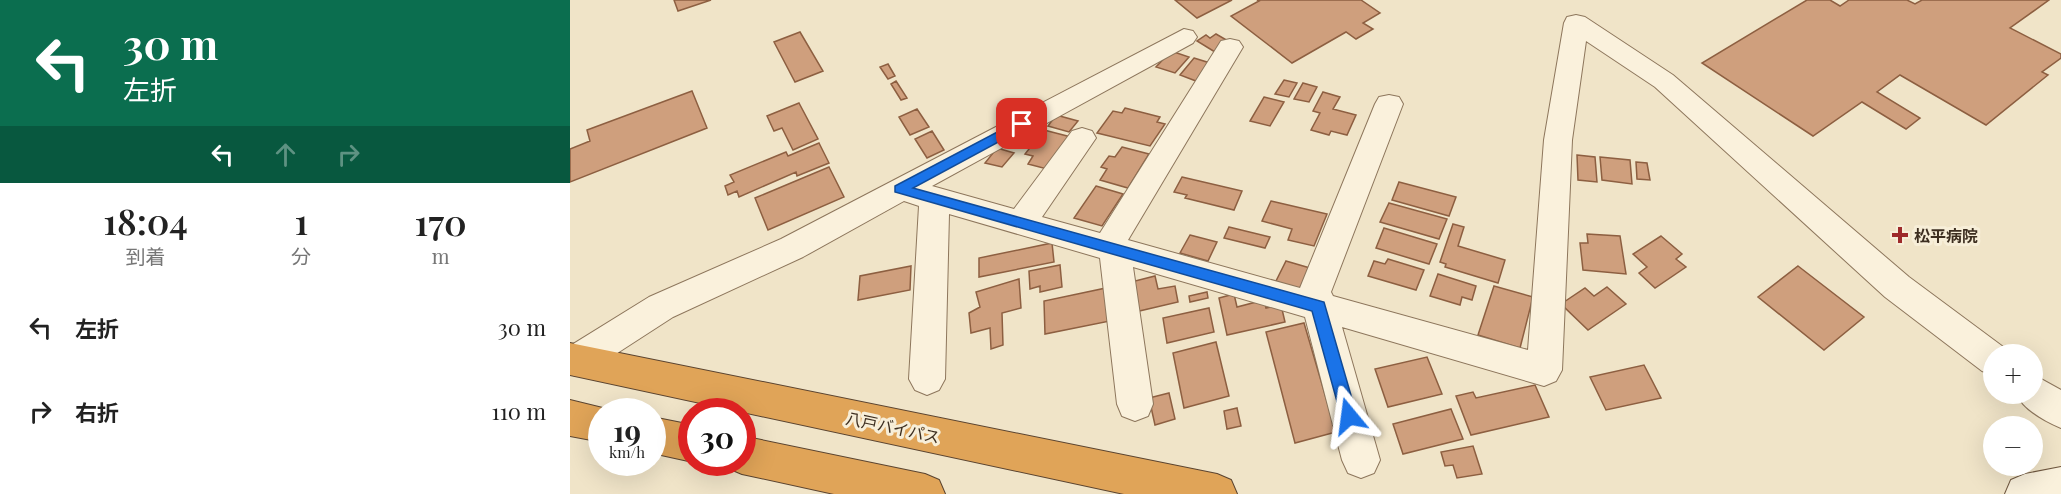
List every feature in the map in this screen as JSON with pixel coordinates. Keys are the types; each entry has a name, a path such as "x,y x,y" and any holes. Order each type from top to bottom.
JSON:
{"highway":[{"name":"八戸バイパス","path":"573,360 1217,494"},
{"path":"570,418 588,421"},
{"path":"756,458 925,494"}],"street":[{"path":"900,189 1544,370 1558,140 1576,23 1664,81 1897,287 1983,352"},
{"path":"573,360 662,308 792,248 1184,37"},
{"path":"1135,404 1112,248 1230,48"},
{"path":"1361,460 1315,292 1389,104"},
{"path":"1021,223 1082,138"},
{"path":"927,379 934,198"},
{"path":"2043,398 2061,411"},
{"path":"2025,494 2061,486"}],"building":[{"path":"674,0 711,0 678,11"},
{"path":"1175,0 1232,0 1197,18"},
{"path":"1257,0 1361,0 1380,13 1363,23 1373,29 1356,39 1346,32 1292,63 1231,16 1259,1"},
{"path":"1807,0 1830,0 1840,6 1849,0 1907,0 1915,4 1922,0 2049,0 2010,28 2061,54 2061,58 2042,72 2048,75 1986,125 1900,75 1877,92 1920,118 1906,129 1862,102 1813,136 1702,63"},
{"path":"800,32 823,71 795,82 774,42"},
{"path":"1216,34 1230,42 1215,52 1197,41 1206,35 1210,38"},
{"path":"1171,51 1189,57 1175,73 1156,67"},
{"path":"1194,58 1210,63 1196,81 1180,75"},
{"path":"888,64 895,76 888,79 880,67"},
{"path":"1284,80 1297,83 1289,97 1275,94"},
{"path":"896,81 907,98 901,100 891,84"},
{"path":"1303,83 1317,87 1309,102 1294,99"},
{"path":"692,91 707,128 570,182 570,149 590,141 587,130"},
{"path":"1323,92 1340,97 1333,109 1356,115 1347,135 1331,131 1329,135 1311,130 1320,113 1313,111"},
{"path":"1264,97 1284,102 1270,126 1250,121"},
{"path":"799,103 818,139 793,150 782,128 774,131 767,116"},
{"path":"1125,108 1160,117 1157,122 1165,124 1150,146 1097,133 1113,111 1122,113"},
{"path":"917,109 929,127 910,135 899,117"},
{"path":"1056,115 1078,121 1069,132 1048,126"},
{"path":"1044,130 1071,137 1047,169 1028,164 1033,156 1025,154"},
{"path":"932,131 944,150 927,158 915,139"},
{"path":"819,143 829,163 797,176 796,172 739,197 737,191 728,195 725,186 734,182 730,175 786,152 788,156"},
{"path":"1122,147 1149,154 1128,188 1100,180 1107,169 1101,167 1109,156 1115,157"},
{"path":"997,148 1014,153 1002,167 985,163"},
{"path":"1577,155 1595,157 1597,182 1578,180"},
{"path":"1600,157 1630,160 1632,184 1602,180"},
{"path":"1636,162 1647,163 1650,180 1637,179"},
{"path":"829,167 844,197 768,230 755,198"},
{"path":"1182,177 1242,191 1234,210 1185,198 1187,195 1174,192"},
{"path":"1399,182 1456,197 1449,216 1392,200"},
{"path":"1096,186 1123,194 1102,226 1074,218"},
{"path":"1271,201 1327,214 1314,246 1288,240 1292,229 1262,221"},
{"path":"1389,203 1447,219 1439,239 1380,222"},
{"path":"1453,224 1464,227 1458,246 1505,260 1498,283 1445,267 1446,264 1440,262"},
{"path":"1229,227 1270,237 1265,248 1224,238"},
{"path":"1384,228 1437,244 1429,264 1376,248"},
{"path":"1587,234 1620,236 1626,274 1583,270 1580,243 1588,243"},
{"path":"1190,235 1217,242 1208,261 1180,253"},
{"path":"1661,236 1682,254 1676,259 1686,267 1655,288 1639,273 1647,267 1633,254"},
{"path":"1052,243 1054,262 979,277 979,258"},
{"path":"1388,259 1424,270 1416,290 1368,276 1374,261 1385,264"},
{"path":"1286,261 1310,268 1299,291 1275,283"},
{"path":"1060,265 1062,287 1040,292 1040,286 1030,289 1029,271"},
{"path":"911,266 910,290 858,300 860,276"},
{"path":"1798,266 1864,317 1824,350 1758,297"},
{"path":"1438,274 1476,286 1472,300 1462,297 1460,305 1430,296"},
{"path":"1155,276 1158,289 1175,286 1178,302 1135,312 1131,282"},
{"path":"1019,279 1021,308 1002,313 1003,345 991,349 990,328 971,333 969,313 980,307 976,292"},
{"path":"1494,286 1533,297 1520,348 1478,335"},
{"path":"1607,287 1626,304 1588,330 1561,304 1585,288 1594,296"},
{"path":"1106,288 1110,321 1045,334 1044,301"},
{"path":"1207,292 1208,298 1190,302 1189,296"},
{"path":"1234,294 1237,307 1264,300 1266,308 1281,305 1285,322 1227,335 1219,298"},
{"path":"1209,308 1214,332 1167,343 1163,318"},
{"path":"1304,323 1336,432 1295,443 1266,332"},
{"path":"1216,342 1229,396 1184,408 1173,353"},
{"path":"1427,357 1442,394 1388,407 1375,369"},
{"path":"1644,365 1661,398 1606,410 1590,377"},
{"path":"1535,385 1549,417 1471,435 1456,396 1473,392 1476,398"},
{"path":"1169,393 1175,419 1155,425 1149,398"},
{"path":"1237,408 1241,426 1227,429 1224,411"},
{"path":"1451,409 1463,439 1403,454 1393,424"},
{"path":"1473,446 1482,474 1457,478 1453,465 1445,466 1441,452"}],"place":[{"name":"松平病院","path":"1900,235"}],"route":[{"path":"1022,124 900,189 1318,306 1349,416"}]}
